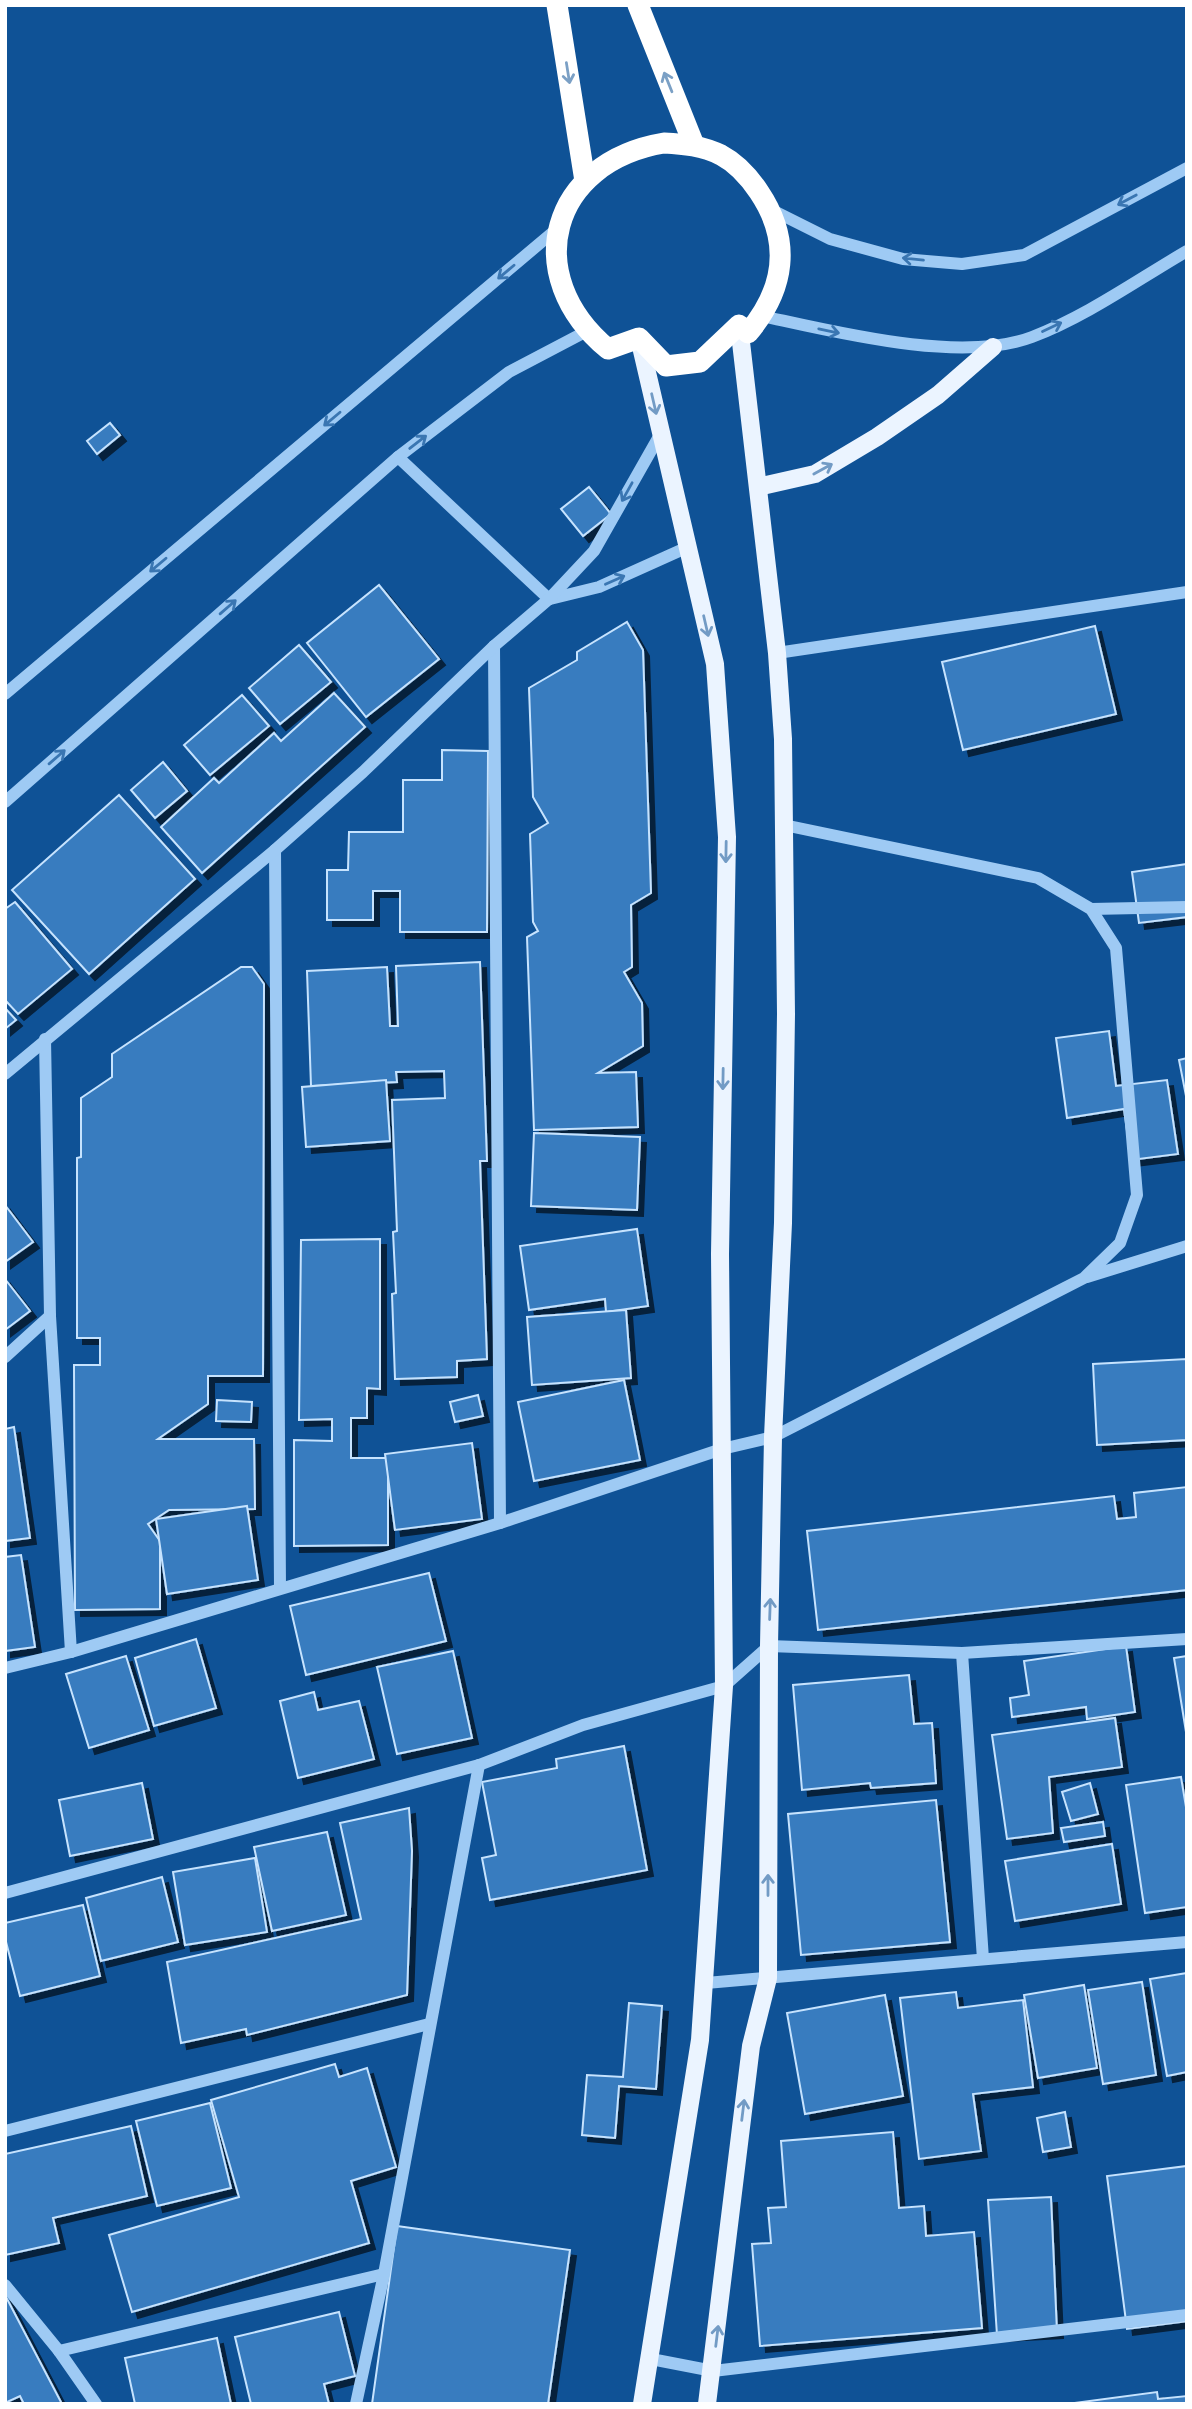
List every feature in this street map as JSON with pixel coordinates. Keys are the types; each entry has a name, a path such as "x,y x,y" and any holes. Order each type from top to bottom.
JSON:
{"highway":[{"path":"557,5 585,181"},
{"path":"638,5 694,145"},
{"path":"664,143 694,145 721,156 746,173 772,210 779,230 781,264 773,297 748,333 739,325 700,362 666,366 639,338 608,349 587,331 572,311 561,287 557,261 558,228 567,206 585,181 607,161 634,148 664,143"}],"main road":[{"path":"707,2404 751,2046 768,1978 773,1437 783,1209 784,825 777,653 739,325"},
{"path":"639,338 715,664 727,837 720,1254 724,1686 706,1983 651,2359 642,2404"},
{"path":"758,487 815,474 877,438 938,395 993,347"}],"street":[{"path":"772,210 830,239 903,259 961,264 1024,255 1187,168"},
{"path":"5,694 558,228"},
{"path":"762,316 879,341 993,347 1031,337 1075,317 1187,251"},
{"path":"5,802 398,457 509,372 587,331"},
{"path":"5,1074 275,849 363,772 494,646 549,599 594,551 661,433"},
{"path":"398,457 549,599"},
{"path":"549,599 599,587 688,547"},
{"path":"777,653 1187,592"},
{"path":"494,646 500,1523"},
{"path":"784,825 1038,878 1091,908 1116,948 1138,1195 1120,1243 1084,1278"},
{"path":"275,849 280,1587"},
{"path":"1091,908 1187,907"},
{"path":"45,1039 50,1316 71,1652"},
{"path":"5,1668 71,1652 500,1523 722,1449 773,1437 1084,1278 1187,1246"},
{"path":"5,1357 50,1316"},
{"path":"5,1893 479,1765 583,1725 724,1686 769,1646 962,1653 1187,1639"},
{"path":"962,1653 983,1959"},
{"path":"356,2404 384,2274 479,1765"},
{"path":"706,1983 1187,1942"},
{"path":"5,2131 429,2024"},
{"path":"60,2351 384,2274"},
{"path":"5,2285 60,2351 96,2404"},
{"path":"651,2359 713,2371 1187,2315"}],"building":[{"path":"110,423 120,435 97,454 87,441"},
{"path":"589,487 611,514 583,536 561,509"},
{"path":"379,585 439,659 366,717 307,643"},
{"path":"627,622 643,650 651,893 631,905 632,967 624,972 642,1003 643,1046 598,1073 636,1072 638,1127 534,1130 527,937 538,931 533,922 530,834 548,823 533,797 529,688 577,660 577,652"},
{"path":"1095,626 1116,714 963,750 942,662"},
{"path":"299,645 331,682 280,724 249,688"},
{"path":"334,693 365,727 202,873 161,827 214,778 219,783 274,733 281,741"},
{"path":"242,695 269,726 210,775 184,745"},
{"path":"442,750 488,751 487,932 400,932 400,891 373,891 373,920 327,920 327,870 348,870 349,832 403,832 403,780 442,780"},
{"path":"163,762 187,791 155,818 131,790"},
{"path":"119,795 195,879 89,974 12,890"},
{"path":"1187,864 1187,917 1139,923 1132,872"},
{"path":"15,902 72,969 18,1014 5,1000 5,909"},
{"path":"480,962 487,1161 480,1161 487,1359 457,1361 457,1377 395,1379 392,1294 396,1293 393,1232 397,1231 392,1100 445,1098 444,1071 396,1072 397,1082 311,1086 307,971 387,967 390,1026 398,1026 396,966"},
{"path":"241,967 252,967 264,984 263,1376 208,1376 208,1404 158,1439 254,1439 255,1509 169,1510 148,1524 160,1541 160,1609 75,1610 74,1365 100,1365 100,1338 77,1338 77,1158 81,1157 81,1098 112,1077 112,1054"},
{"path":"5,1008 16,1020 5,1029"},
{"path":"1109,1031 1116,1086 1167,1080 1178,1154 1131,1160 1124,1109 1067,1118 1056,1038"},
{"path":"1187,1058 1187,1101 1179,1060"},
{"path":"386,1080 390,1141 306,1147 302,1087"},
{"path":"534,1133 640,1137 637,1210 531,1206"},
{"path":"5,1205 33,1242 5,1262"},
{"path":"637,1229 648,1306 606,1312 605,1299 529,1310 520,1246"},
{"path":"380,1239 380,1389 367,1388 367,1418 351,1418 351,1458 388,1458 388,1545 294,1546 294,1440 332,1441 332,1419 299,1420 301,1240"},
{"path":"5,1279 30,1311 5,1330"},
{"path":"626,1310 631,1378 532,1385 527,1317"},
{"path":"1187,1359 1187,1440 1097,1445 1093,1364"},
{"path":"624,1380 640,1460 534,1481 518,1402"},
{"path":"478,1395 483,1416 455,1422 450,1402"},
{"path":"217,1400 252,1402 251,1422 216,1421"},
{"path":"14,1427 30,1538 5,1541 5,1429"},
{"path":"472,1443 482,1519 395,1530 385,1454"},
{"path":"1187,1487 1187,1590 818,1630 807,1531 1114,1496 1117,1519 1136,1517 1134,1493"},
{"path":"247,1506 258,1580 167,1594 156,1519"},
{"path":"21,1555 35,1647 5,1651 5,1557"},
{"path":"429,1573 446,1641 306,1675 290,1606"},
{"path":"196,1639 216,1708 154,1726 135,1658"},
{"path":"1126,1646 1135,1712 1087,1719 1086,1707 1012,1717 1010,1698 1029,1695 1024,1661"},
{"path":"453,1651 472,1738 397,1754 377,1667"},
{"path":"126,1656 149,1730 89,1748 66,1674"},
{"path":"1187,1656 1187,1738 1174,1658"},
{"path":"909,1675 914,1724 932,1723 936,1783 871,1788 870,1783 802,1790 793,1685"},
{"path":"314,1692 318,1710 359,1701 374,1759 298,1778 280,1701"},
{"path":"1115,1718 1122,1767 1049,1777 1053,1833 1007,1839 992,1735"},
{"path":"624,1746 647,1870 490,1900 482,1858 496,1855 482,1782 557,1768 556,1759"},
{"path":"1181,1777 1187,1813 1187,1907 1145,1913 1126,1785"},
{"path":"142,1783 153,1839 70,1856 59,1800"},
{"path":"1090,1783 1098,1814 1071,1821 1062,1792"},
{"path":"936,1800 950,1942 801,1955 788,1814"},
{"path":"409,1808 412,1851 407,1995 247,2035 246,2029 181,2043 167,1962 361,1919 340,1823"},
{"path":"1103,1822 1105,1836 1064,1842 1061,1828"},
{"path":"327,1832 346,1915 272,1931 254,1847"},
{"path":"1112,1844 1121,1904 1015,1921 1005,1861"},
{"path":"255,1858 267,1932 185,1945 173,1872"},
{"path":"162,1877 178,1942 101,1961 86,1898"},
{"path":"83,1905 100,1976 20,1996 5,1938 5,1923"},
{"path":"1187,1973 1187,2072 1167,2076 1150,1979"},
{"path":"1142,1982 1156,2075 1103,2084 1088,1990"},
{"path":"1084,1985 1097,2068 1038,2078 1024,1995"},
{"path":"956,1992 958,2008 1023,2000 1033,2087 973,2094 981,2151 919,2159 900,1998"},
{"path":"885,1995 903,2096 805,2114 787,2013"},
{"path":"629,2003 662,2006 656,2089 619,2086 615,2138 582,2135 587,2075 623,2077"},
{"path":"335,2064 339,2077 367,2068 396,2167 351,2181 369,2243 132,2312 109,2235 239,2197 211,2100"},
{"path":"210,2103 231,2188 157,2206 136,2121"},
{"path":"1065,2112 1071,2147 1043,2152 1037,2118"},
{"path":"131,2126 147,2196 53,2218 59,2243 5,2255 5,2154"},
{"path":"893,2132 899,2208 924,2206 926,2236 974,2232 982,2328 760,2346 752,2244 771,2243 768,2208 786,2207 781,2141"},
{"path":"1187,2166 1187,2321 1127,2329 1107,2176"},
{"path":"1051,2197 1057,2332 997,2335 988,2200"},
{"path":"397,2226 570,2250 548,2404 372,2404"},
{"path":"5,2295 62,2404 24,2404 20,2396 5,2403"},
{"path":"339,2312 355,2376 324,2384 329,2404 251,2404 235,2337"},
{"path":"217,2338 231,2404 135,2404 125,2358"},
{"path":"1157,2392 1158,2399 1187,2396 1187,2404 1067,2404"}]}
